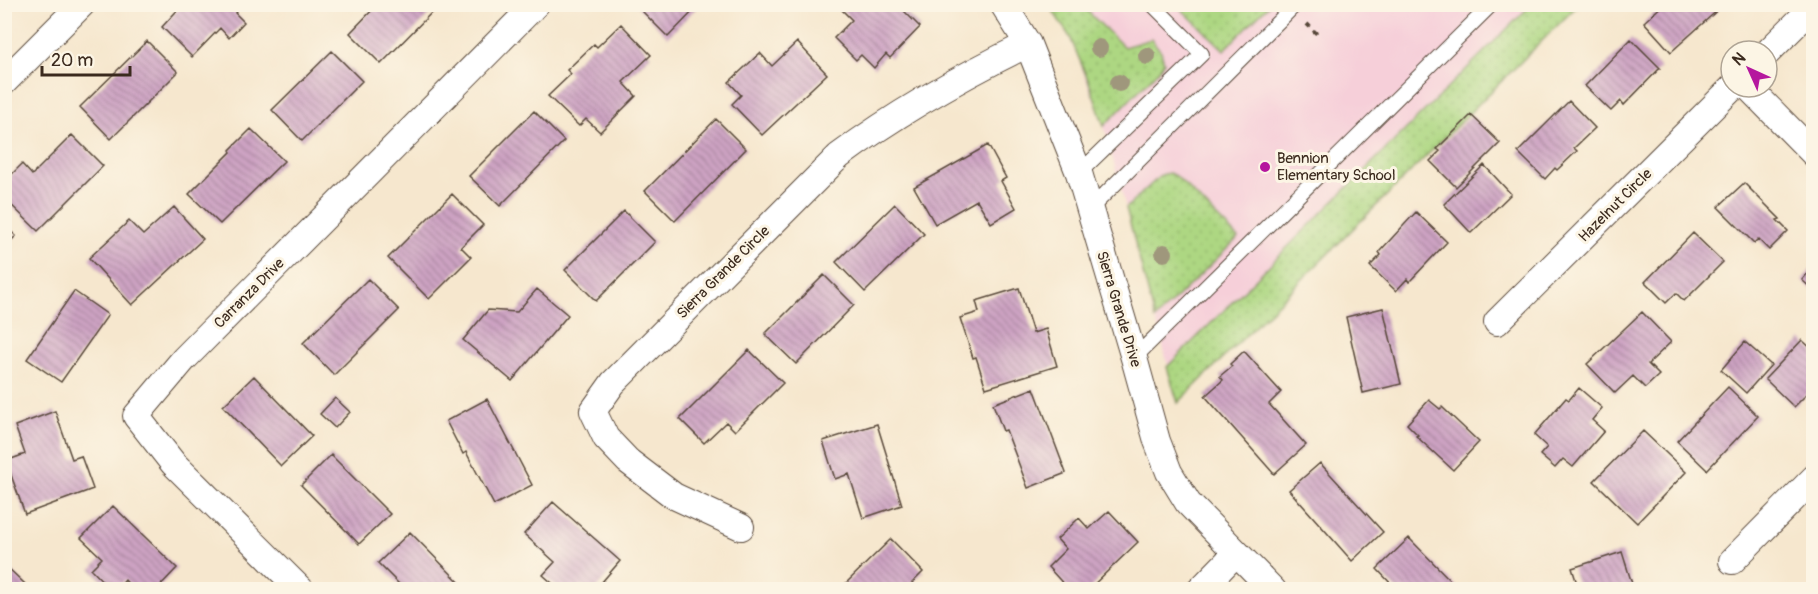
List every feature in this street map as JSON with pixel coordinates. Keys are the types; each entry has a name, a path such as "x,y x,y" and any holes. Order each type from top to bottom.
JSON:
{"street":[{"path":"4,82 82,4"},
{"name":"Carranza Drive","path":"301,590 173,463 136,416 184,359 536,4"},
{"name":"Sierra Grande Drive","path":"1003,4 1028,44 1078,173 1134,358 1156,441 1169,472 1188,503 1273,590"},
{"path":"1779,41 1814,6"},
{"name":"Sierra Grande Circle","path":"741,527 674,496 628,461 606,438 593,411 613,383 839,156 910,108 983,66 1028,44"},
{"name":"Hazelnut Circle","path":"1497,322 1721,99"},
{"path":"1761,99 1814,154"},
{"path":"1731,561 1814,478"},
{"path":"1200,590 1236,553"}],"lane":[{"path":"1078,173 1202,54 1152,4"},
{"path":"1089,210 1296,4"},
{"path":"1134,358 1492,4"}],"path":[{"path":"1306,24 1319,36"}],"shaded area":[{"name":"Bennion Elementary School","path":"1048,5 1578,5 1178,403 1104,126 1070,37"}],"green space":[{"path":"1049,5 1081,5 1124,47 1151,39 1161,51 1164,62 1159,70 1104,126 1070,37"},
{"path":"1177,5 1269,5 1224,50"},
{"path":"1531,5 1578,5 1178,403 1167,367"},
{"path":"1169,173 1176,176 1238,238 1155,319 1126,208 1161,175"}],"building":[{"path":"183,4 243,4 235,13 244,22 229,38 220,28 192,57 162,27"},
{"path":"378,4 440,4 381,64 350,33"},
{"path":"639,4 700,4 668,37 637,6"},
{"path":"836,4 897,4 920,27 890,58 886,54 874,68 861,55 856,60 834,38 852,20"},
{"path":"1664,4 1718,4 1721,7 1671,52 1644,22"},
{"path":"621,24 651,55 623,82 636,96 600,132 586,119 579,126 548,96 571,74 567,70 594,44 597,47"},
{"path":"1631,39 1660,68 1624,105 1621,101 1611,111 1585,86"},
{"path":"147,41 178,72 111,139 80,107"},
{"path":"797,42 827,74 762,135 732,104 741,95 729,82 760,53 772,66"},
{"path":"332,51 362,81 302,141 272,110"},
{"path":"1569,101 1595,128 1574,148 1577,151 1545,179 1518,152"},
{"path":"534,111 564,141 500,206 469,176"},
{"path":"1471,115 1500,143 1456,187 1430,161 1440,151 1437,149"},
{"path":"716,119 746,149 675,221 645,191"},
{"path":"251,129 284,161 220,224 189,194"},
{"path":"72,135 103,166 38,231 4,198 4,182 22,164 32,175"},
{"path":"988,145 1006,178 1001,181 1016,208 991,223 977,200 935,224 914,187"},
{"path":"1484,165 1511,194 1471,233 1444,204"},
{"path":"1744,183 1780,219 1777,220 1788,231 1769,250 1758,239 1754,243 1718,207"},
{"path":"452,194 483,225 461,247 471,257 429,299 388,258"},
{"path":"895,204 924,234 865,292 836,262"},
{"path":"174,207 203,239 132,305 89,258 129,221 143,235"},
{"path":"624,211 655,242 596,301 565,270"},
{"path":"1416,212 1447,242 1409,282 1407,279 1396,291 1370,266 1381,255 1379,252"},
{"path":"4,225 16,236 4,247"},
{"path":"1693,233 1723,262 1684,301 1676,293 1666,303 1645,282"},
{"path":"1814,266 1814,291 1802,280"},
{"path":"824,275 854,305 796,364 765,334"},
{"path":"368,279 399,310 334,375 303,343"},
{"path":"1019,288 1033,333 1046,329 1057,366 986,388 960,318 979,312 976,301"},
{"path":"537,289 568,315 512,381 463,340 488,310 517,312"},
{"path":"74,291 108,315 61,382 27,359"},
{"path":"1383,308 1401,384 1363,393 1346,317"},
{"path":"1642,312 1671,342 1648,364 1659,375 1645,388 1633,376 1615,393 1587,364"},
{"path":"1802,340 1814,351 1814,387 1794,407 1765,379"},
{"path":"1745,342 1771,365 1746,393 1721,370"},
{"path":"749,350 783,383 735,431 726,422 704,443 680,419"},
{"path":"1244,351 1281,392 1269,404 1306,445 1274,474 1205,396 1223,380 1220,376"},
{"path":"254,376 312,436 281,466 223,406"},
{"path":"1728,387 1758,416 1707,470 1677,441"},
{"path":"1034,388 1066,473 1028,488 1006,430 1003,431 993,404"},
{"path":"1579,388 1602,408 1592,420 1604,431 1573,467 1563,459 1555,468 1540,455 1547,447 1534,435 1566,398 1569,400"},
{"path":"335,398 350,412 335,428 320,414"},
{"path":"487,399 532,485 494,505 466,452 463,454 446,421"},
{"path":"1429,400 1440,409 1442,407 1479,442 1453,470 1416,436 1418,435 1407,424"},
{"path":"55,411 72,459 81,456 93,489 25,514 6,461 25,454 15,426"},
{"path":"877,424 902,505 863,518 849,474 835,479 823,441"},
{"path":"1643,431 1686,472 1637,523 1594,481"},
{"path":"331,455 390,514 359,544 301,485"},
{"path":"1320,463 1383,532 1352,561 1289,490"},
{"path":"553,502 620,561 595,590 587,590 582,585 579,590 560,590 543,575 555,562 524,534"},
{"path":"113,506 177,568 156,590 134,590 125,580 116,590 111,590 91,569 102,558 81,538"},
{"path":"1109,511 1138,542 1088,590 1069,590 1048,567 1066,549 1057,539 1079,518 1089,529"},
{"path":"410,532 467,590 405,590 378,563"},
{"path":"1409,538 1460,590 1397,590 1377,569"},
{"path":"891,539 923,572 911,584 917,590 839,590"},
{"path":"1622,552 1634,590 1579,590 1572,568"},
{"path":"4,564 26,585 23,590 4,590"}],"place":[{"name":"Bennion Elementary School","path":"1265,167"}]}
